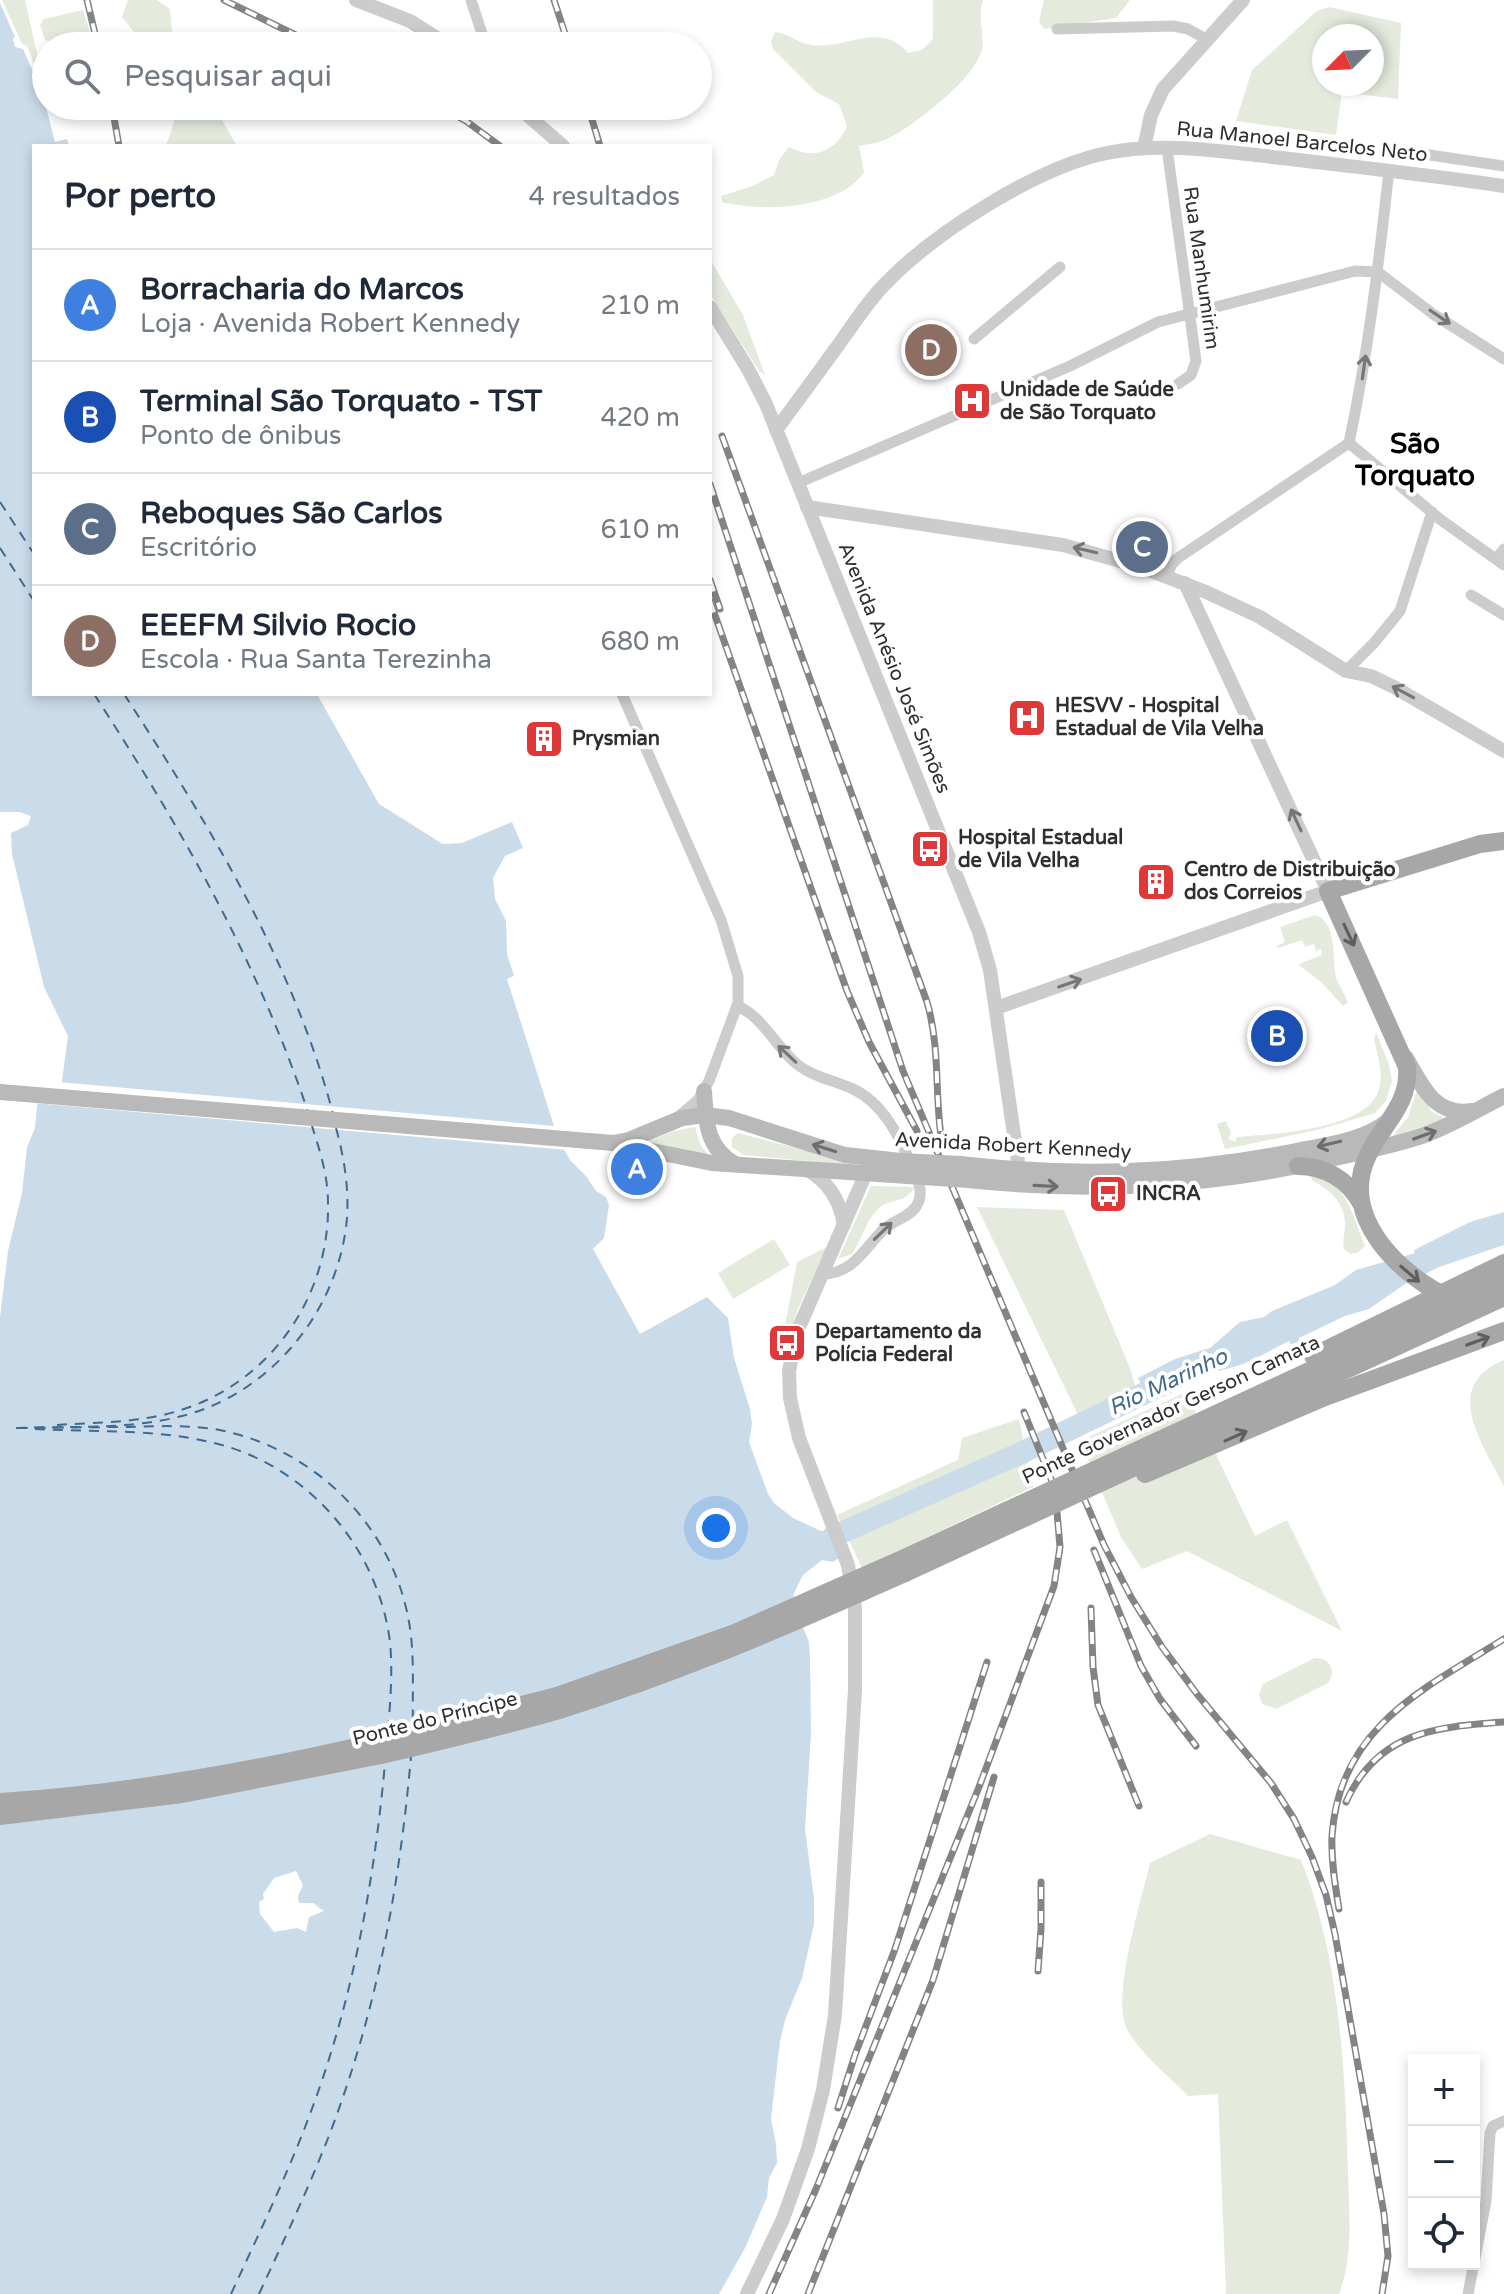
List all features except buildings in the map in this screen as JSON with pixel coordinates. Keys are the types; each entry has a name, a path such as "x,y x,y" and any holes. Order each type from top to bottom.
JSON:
{"main road":[{"path":"1475,1110 1452,1112 1434,1102 1402,1049 1328,891 1480,844 1504,841"},
{"path":"1362,1206 1361,1182 1371,1150 1397,1111 1408,1086 1402,1049"},
{"path":"704,1091 707,1130 713,1144 737,1165"},
{"path":"0,1092 575,1139 613,1143 712,1163 805,1169"},
{"name":"Avenida Robert Kennedy","path":"613,1143 629,1140 671,1122 705,1115 729,1118 854,1157 968,1180 1025,1186 1130,1188 1199,1182 1371,1150 1425,1135 1504,1096"},
{"name":"Avenida Robert Kennedy","path":"805,1169 866,1173 960,1164 1130,1173 1232,1163 1358,1137 1378,1129 1397,1111"},
{"path":"1298,1166 1318,1168 1336,1176 1351,1189 1372,1229 1409,1274 1435,1291 1465,1304 1504,1310"},
{"path":"1112,1461 1342,1341 1504,1263"},
{"name":"Ponte Governador Gerson Camata","path":"856,1579 1504,1281"},
{"name":"Ponte Governador Gerson Camata","path":"856,1579 905,1573 1504,1297"},
{"path":"905,1573 1224,1442 1325,1397 1504,1331"},
{"name":"Ponte do Príncipe","path":"0,1802 180,1782 283,1763 466,1722 568,1693 664,1660 735,1633 856,1579"},
{"name":"Ponte do Príncipe","path":"0,1816 217,1789 469,1735 561,1709 695,1663 856,1579"}],"street":[{"path":"356,0 410,21 427,32"},
{"path":"471,0 481,32"},
{"path":"1144,148 1163,89 1243,0"},
{"path":"1057,29 1173,26 1188,29 1206,39"},
{"path":"533,120 561,144"},
{"name":"Rua Manoel Barcelos Neto","path":"776,430 875,295 895,274 944,233 973,214 1063,166 1109,152 1167,148 1389,170 1504,186"},
{"name":"Rua Manhumirim","path":"1167,148 1195,368 1178,384"},
{"path":"1423,154 1504,166"},
{"path":"1167,576 1178,558 1349,443 1378,272 1389,170"},
{"path":"798,483 1070,366 1148,326 1368,267 1380,253"},
{"path":"974,339 1060,267"},
{"path":"1355,271 1378,272 1433,314 1503,358"},
{"name":"Avenida Anésio José Simões","path":"712,310 748,369 776,430 979,932 988,958 1019,1169"},
{"path":"1349,443 1432,512 1500,562 1504,549"},
{"path":"807,507 1063,545 1167,576 1260,617 1346,671 1383,681 1504,751"},
{"path":"1346,671 1400,611 1432,512"},
{"path":"996,1008 1328,891 1185,583"},
{"path":"1471,595 1504,615"},
{"path":"623,696 721,920 738,976 737,1006 704,1091 691,1108 671,1122"},
{"path":"1480,844 1504,829"},
{"path":"737,1006 754,1017 783,1052 804,1070 853,1088 875,1104 897,1135 919,1184 919,1201 913,1211 889,1225 849,1267 838,1273 822,1274"},
{"path":"805,1169 821,1179 833,1193 841,1209 844,1226"},
{"path":"747,2294 767,2256 795,2188 816,2120 839,1981 855,1690 856,1579 823,1505 799,1438 789,1384 793,1344 866,1173"},
{"path":"1468,2294 1480,2243 1491,2128 1504,2121"}],"shaded area":[{"path":"2,0 25,0 32,32 32,59 27,46 22,44"},
{"path":"128,0 157,0 170,9 172,32 134,32 122,17"},
{"path":"933,0 983,0 982,49 969,73 957,86 900,132 882,141 859,146 864,172 852,185 837,194 819,201 778,207 722,202 721,196 753,186 774,175 779,160 789,147 807,153 823,151 837,142 847,126 839,104 816,92 773,49 771,41 775,32 811,45 874,37 897,43 908,53 922,50 933,39"},
{"path":"1044,0 1130,0 1116,18 1044,29 1039,22"},
{"path":"1329,7 1401,23 1398,99 1374,96 1384,96 1384,24 1312,24 1312,96 1341,96 1336,135 1236,121 1252,70 1317,11"},
{"path":"83,10 90,32 42,32 40,25 44,19"},
{"path":"222,120 236,144 167,144 174,122"},
{"path":"712,262 743,315 765,375 759,371 712,297"},
{"path":"1315,915 1322,918 1330,931 1336,976 1348,1002 1343,1006 1299,964 1322,955 1321,949 1316,951 1314,944 1305,947 1302,940 1277,946 1285,942 1280,927"},
{"path":"1376,1032 1392,1081 1386,1101 1375,1113 1321,1129 1225,1149 1217,1124 1226,1121 1231,1133 1228,1139 1235,1142 1237,1137 1295,1131 1339,1121 1371,1103 1379,1089 1381,1077 1374,1039"},
{"path":"1418,1086 1431,1111 1446,1119 1392,1137 1408,1117"},
{"path":"695,1127 700,1144 711,1159 643,1143 674,1131"},
{"path":"738,1133 847,1161 903,1170 744,1155 732,1147 732,1138"},
{"path":"1312,1176 1334,1186 1348,1203 1365,1246 1357,1253 1350,1254 1344,1249 1345,1224 1339,1203 1312,1180"},
{"path":"871,1186 915,1187 902,1199 878,1209 852,1254 838,1259"},
{"path":"977,1207 1064,1210 1130,1368 1137,1392 1080,1419"},
{"path":"774,1239 790,1265 733,1299 718,1273"},
{"path":"827,1247 797,1311 785,1351 779,1358 797,1262"},
{"path":"1504,1360 1504,1486 1478,1435 1470,1400 1474,1385 1485,1371"},
{"path":"1186,1392 1255,1536 1287,1520 1342,1631 1187,1551 1142,1569 1121,1537 1080,1441"},
{"path":"1019,1419 1033,1487 862,1568 837,1515 958,1460 962,1438"},
{"path":"1315,1658 1325,1660 1330,1666 1332,1674 1328,1683 1276,1709 1262,1704 1259,1694 1263,1684"},
{"path":"1210,1834 1301,1860 1314,1897 1332,1975 1345,2094 1350,2234 1347,2264 1339,2294 1226,2294 1218,2094 1188,2096 1146,2054 1126,2027 1123,2012 1125,1971 1150,1863"}],"water":[{"path":"0,3 15,37 15,47 23,49 32,69 32,120 49,120 55,142 67,139 68,144 32,144 32,696 318,696 379,804 443,844 462,843 512,822 523,848 505,856 493,878 495,899 506,921 507,954 514,976 508,979 560,1143 570,1160 596,1191 606,1197 609,1205 604,1238 593,1249 640,1334 707,1297 728,1318 734,1358 750,1409 752,1424 749,1442 768,1494 793,1518 830,1532 840,1557 833,1562 822,1560 803,1575 794,1593 793,1603 809,1642 811,1734 805,1828 814,1924 802,1978 780,2041 771,2119 777,2163 769,2178 767,2197 745,2248 719,2294 0,2294 0,1317 8,1251 22,1193 27,1147 35,1128 38,1097 61,1088 68,1036 44,987 12,854 11,833 28,825 31,816 19,812 0,812","holes":["296,1871 303,1885 298,1896 299,1903 313,1903 324,1911 309,1917 306,1932 297,1928 274,1932 260,1914 259,1902 264,1899 263,1894 274,1878"]},
{"path":"1504,1212 1504,1245 1439,1267 1405,1284 1369,1309 1345,1316 1299,1338 1300,1341 1291,1345 1289,1341 1243,1364 1180,1381 1147,1395 1138,1378 1175,1359 1210,1348 1240,1322 1264,1317 1335,1285 1356,1270 1415,1253 1414,1250 1470,1222"}],"pier":[{"path":"318,696 323,696 382,801 444,840 451,839 453,843 443,844 379,803"},
{"path":"514,976 512,982 568,1150 33,1103 36,1094 58,1082 554,1126 507,979"}],"waterway":[{"name":"Rio Marinho","path":"832,1537 1023,1452 1172,1380"}],"ferry route":[{"path":"0,502 32,551"},
{"path":"0,548 32,598"},
{"path":"95,696 157,794 214,896 266,1002 308,1112"},
{"path":"125,696 217,844 272,949 296,1003 333,1114"},
{"path":"57,1425 169,1414 216,1396 244,1378 269,1355 290,1330 307,1301 319,1270 326,1237 327,1183 312,1126"},
{"path":"336,1128 344,1161 347,1195 347,1218 341,1252 330,1285 315,1315 272,1368 215,1405 182,1416 119,1425 13,1428 172,1426 214,1429 250,1438 314,1472 342,1495 366,1522 400,1586 411,1635 413,1726"},
{"path":"35,1429 145,1433 210,1442 245,1453 277,1469 306,1489 353,1542 370,1573 383,1607 391,1653 388,1733"},
{"path":"259,2294 324,2147 368,2014 388,1929 402,1843 411,1756"},
{"path":"231,2294 299,2143 343,2012 362,1930 376,1846 385,1763"}],"railway":[{"path":"87,0 95,32"},
{"path":"224,0 289,32"},
{"path":"554,0 564,32"},
{"path":"114,120 119,144"},
{"path":"464,120 497,144"},
{"path":"592,120 599,144"},
{"path":"722,436 927,1002 936,1055 942,1143"},
{"path":"712,490 903,1071 1104,1545 1162,1647 1271,1783 1294,1819 1312,1857 1326,1895 1335,1934 1384,2214 1388,2256 1382,2294"},
{"path":"712,586 720,609"},
{"path":"712,607 847,991 869,1042 917,1131"},
{"path":"769,2294 816,2189 979,1787 1054,1586 1060,1547 1055,1489 1024,1412"},
{"path":"1094,1550 1141,1666 1160,1699 1196,1746"},
{"path":"1091,1608 1098,1705 1139,1806"},
{"path":"1339,1909 1332,1836 1338,1799 1350,1767 1368,1739 1390,1716 1444,1676 1504,1639"},
{"path":"838,2108 895,1949 987,1662"},
{"path":"1346,1802 1359,1778 1392,1747 1433,1731 1504,1722"},
{"path":"808,2294 933,1980 994,1777"},
{"path":"1038,1971 1041,1882"}],"place":[{"name":"EEEFM Silvio Rocio","path":"931,350"},
{"name":"Unidade de Saúde de São Torquato","path":"972,401"},
{"name":"Reboques São Carlos","path":"1142,547"},
{"name":"HESVV - Hospital Estadual de Vila Velha","path":"1027,718"},
{"name":"Prysmian","path":"544,739"},
{"name":"Hospital Estadual de Vila Velha","path":"930,849"},
{"name":"Centro de Distribuição dos Correios","path":"1156,882"},
{"name":"Terminal São Torquato - TST","path":"1277,1036"},
{"name":"Borracharia do Marcos","path":"637,1169"},
{"name":"INCRA","path":"1108,1194"},
{"name":"Departamento da Polícia Federal","path":"787,1343"}],"district":[{"name":"São Torquato","path":"1415,460"}]}
